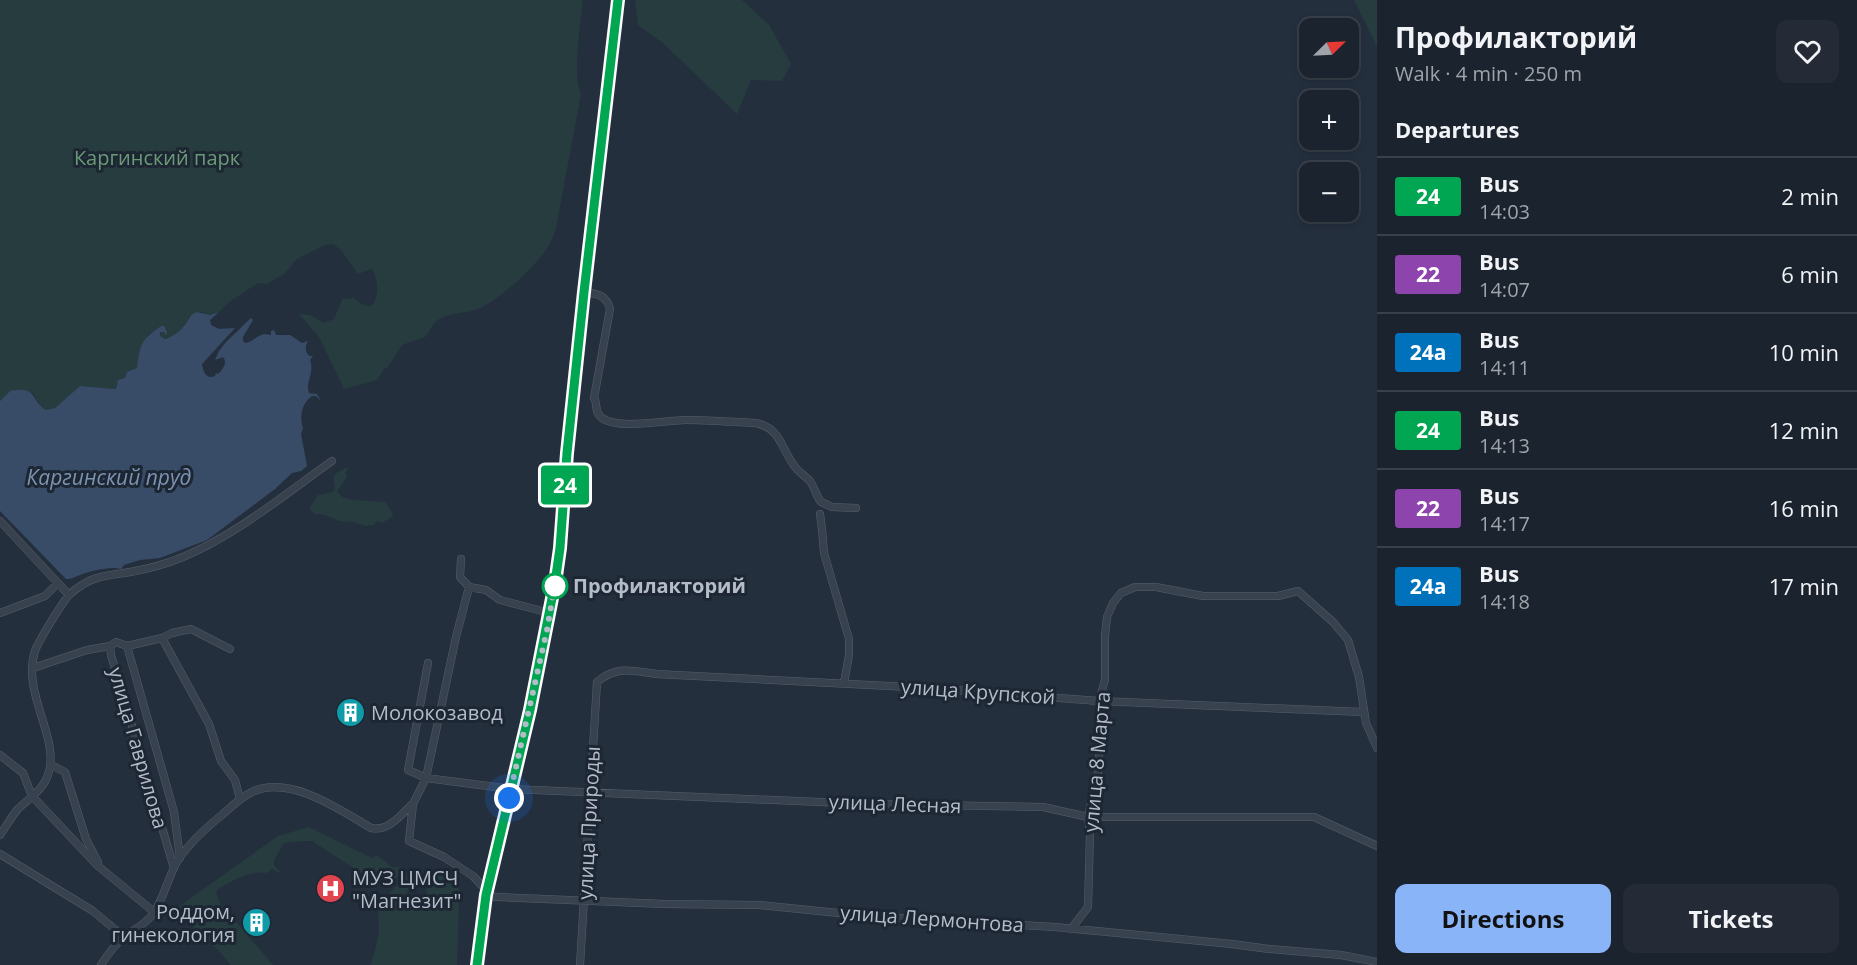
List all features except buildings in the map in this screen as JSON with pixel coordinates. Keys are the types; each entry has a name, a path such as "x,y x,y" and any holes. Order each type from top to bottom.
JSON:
{"main road":[{"path":"477,965 486,895 550,613 560,548 567,453 584,292 618,0"}],"street":[{"path":"584,292 600,294 610,309 594,398 597,402 597,414 600,417 607,421 624,423 684,420 764,425 779,437 792,464 811,483 821,502 832,507 856,508"},
{"path":"0,835 17,810 45,783 51,765 52,755 32,678 33,668 35,651 69,595 94,579 168,563 198,550 233,531 332,461"},
{"path":"820,514 824,553 849,639 844,684"},
{"path":"0,521 69,595"},
{"path":"461,559 460,577 469,587 486,590 500,600 550,613"},
{"path":"0,613 45,596 58,583"},
{"path":"469,587 426,778 413,804 409,841 444,857 472,876 485,889 486,895"},
{"name":"улица 8 Марта","path":"1071,929 1088,908 1090,834 1088,817 1099,768 1100,700 1105,680 1105,636 1107,617 1113,603 1121,593 1135,587 1156,587 1203,596 1278,596 1298,591 1333,621 1348,639 1359,677 1363,712"},
{"name":"улица Гаврилова","path":"174,868 110,646 117,642 127,646 191,629 230,649"},
{"path":"162,638 209,724 222,761 235,780 240,799"},
{"path":"33,668 87,650 110,646"},
{"name":"улица Гаврилова","path":"127,646 174,812 180,858"},
{"name":"улица Лесная","path":"428,663 408,770 426,778 511,789 866,804 1043,807 1088,817 1314,817 1377,846"},
{"name":"улица Крупской","path":"597,682 606,674 618,670 1100,700 1363,712"},
{"name":"улица Природы","path":"580,965 597,682"},
{"path":"1363,712 1377,748"},
{"path":"0,755 23,773 32,796 102,869 154,912"},
{"path":"51,765 65,772 86,839 102,869"},
{"path":"101,965 110,950 124,937 146,923 154,912 174,868 193,841 240,799 254,791 276,787 292,789 321,800 371,828 379,830 388,826 413,804"},
{"path":"0,854 93,911 124,937"},
{"name":"улица Лермонтова","path":"486,895 664,904 759,905 868,916 1071,929 1232,944 1269,950 1341,955 1376,962"}],"green space":[{"name":"Каргинский парк","path":"0,0 583,0 577,62 578,85 581,94 552,239 536,262 498,297 480,308 443,317 433,325 425,337 402,345 377,380 344,389 319,337 299,314 310,315 324,323 334,319 343,298 354,297 362,304 369,306 372,306 375,301 377,288 372,269 358,274 341,250 333,244 325,245 297,259 284,274 267,284 258,283 229,302 219,312 210,315 200,312 190,316 182,329 170,337 162,339 159,336 160,332 167,331 159,327 148,335 137,368 126,374 116,389 80,386 55,408 46,410 33,393 10,391 0,401"},
{"path":"635,0 742,0 769,25 791,64 782,81 751,80 737,114 664,44 638,25"},
{"path":"1354,0 1377,0 1377,47"},
{"path":"348,468 347,477 337,491 342,497 386,502 393,516 382,523 377,521 374,525 365,526 339,521 311,511 310,507 318,495 333,492 335,489 334,476"},
{"path":"309,827 372,858 377,855 392,867 399,867 403,870 391,884 381,886 312,841 303,841 284,843 274,860 274,865 282,874 272,869 267,873 254,873 218,889 216,893 219,902 273,965 231,965 208,939 194,930 193,921 173,919 174,910 278,836"},
{"path":"442,868 459,880 459,899 426,895 428,882 434,883 436,873"},
{"path":"408,873 412,877 405,906 412,907 414,896 459,902 457,965 370,965 379,931 378,911 393,889"}],"water":[{"name":"Каргинский пруд","path":"197,312 210,315 219,312 210,320 211,325 219,329 235,328 202,364 204,372 209,377 218,374 224,366 223,357 215,360 219,351 251,318 253,320 243,337 245,343 263,334 271,335 271,331 274,330 276,335 290,335 302,343 308,341 306,351 313,356 310,360 308,389 309,393 317,394 321,401 316,396 312,396 302,410 301,434 307,466 301,471 292,473 275,489 207,540 160,558 140,560 124,565 121,569 100,569 66,579 0,511 0,401 10,391 25,390 32,394 46,410 55,408 80,386 116,389 118,380 125,378 127,372 137,368 141,348 149,335 164,326 166,335 160,332 160,336 165,339 170,337"}],"bus line":[{"name":"24","path":"477,965 486,895 530,710 555,583 584,292 618,0"}],"place":[{"name":"Профилакторий","path":"555,586"},
{"name":"Молокозавод","path":"350,713"},
{"name":"МУЗ ЦМСЧ \"Магнезит\"","path":"331,889"},
{"name":"Роддом, гинекология","path":"256,923"}],"route":[{"path":"509,798 530,710 555,583 555,586"}]}
